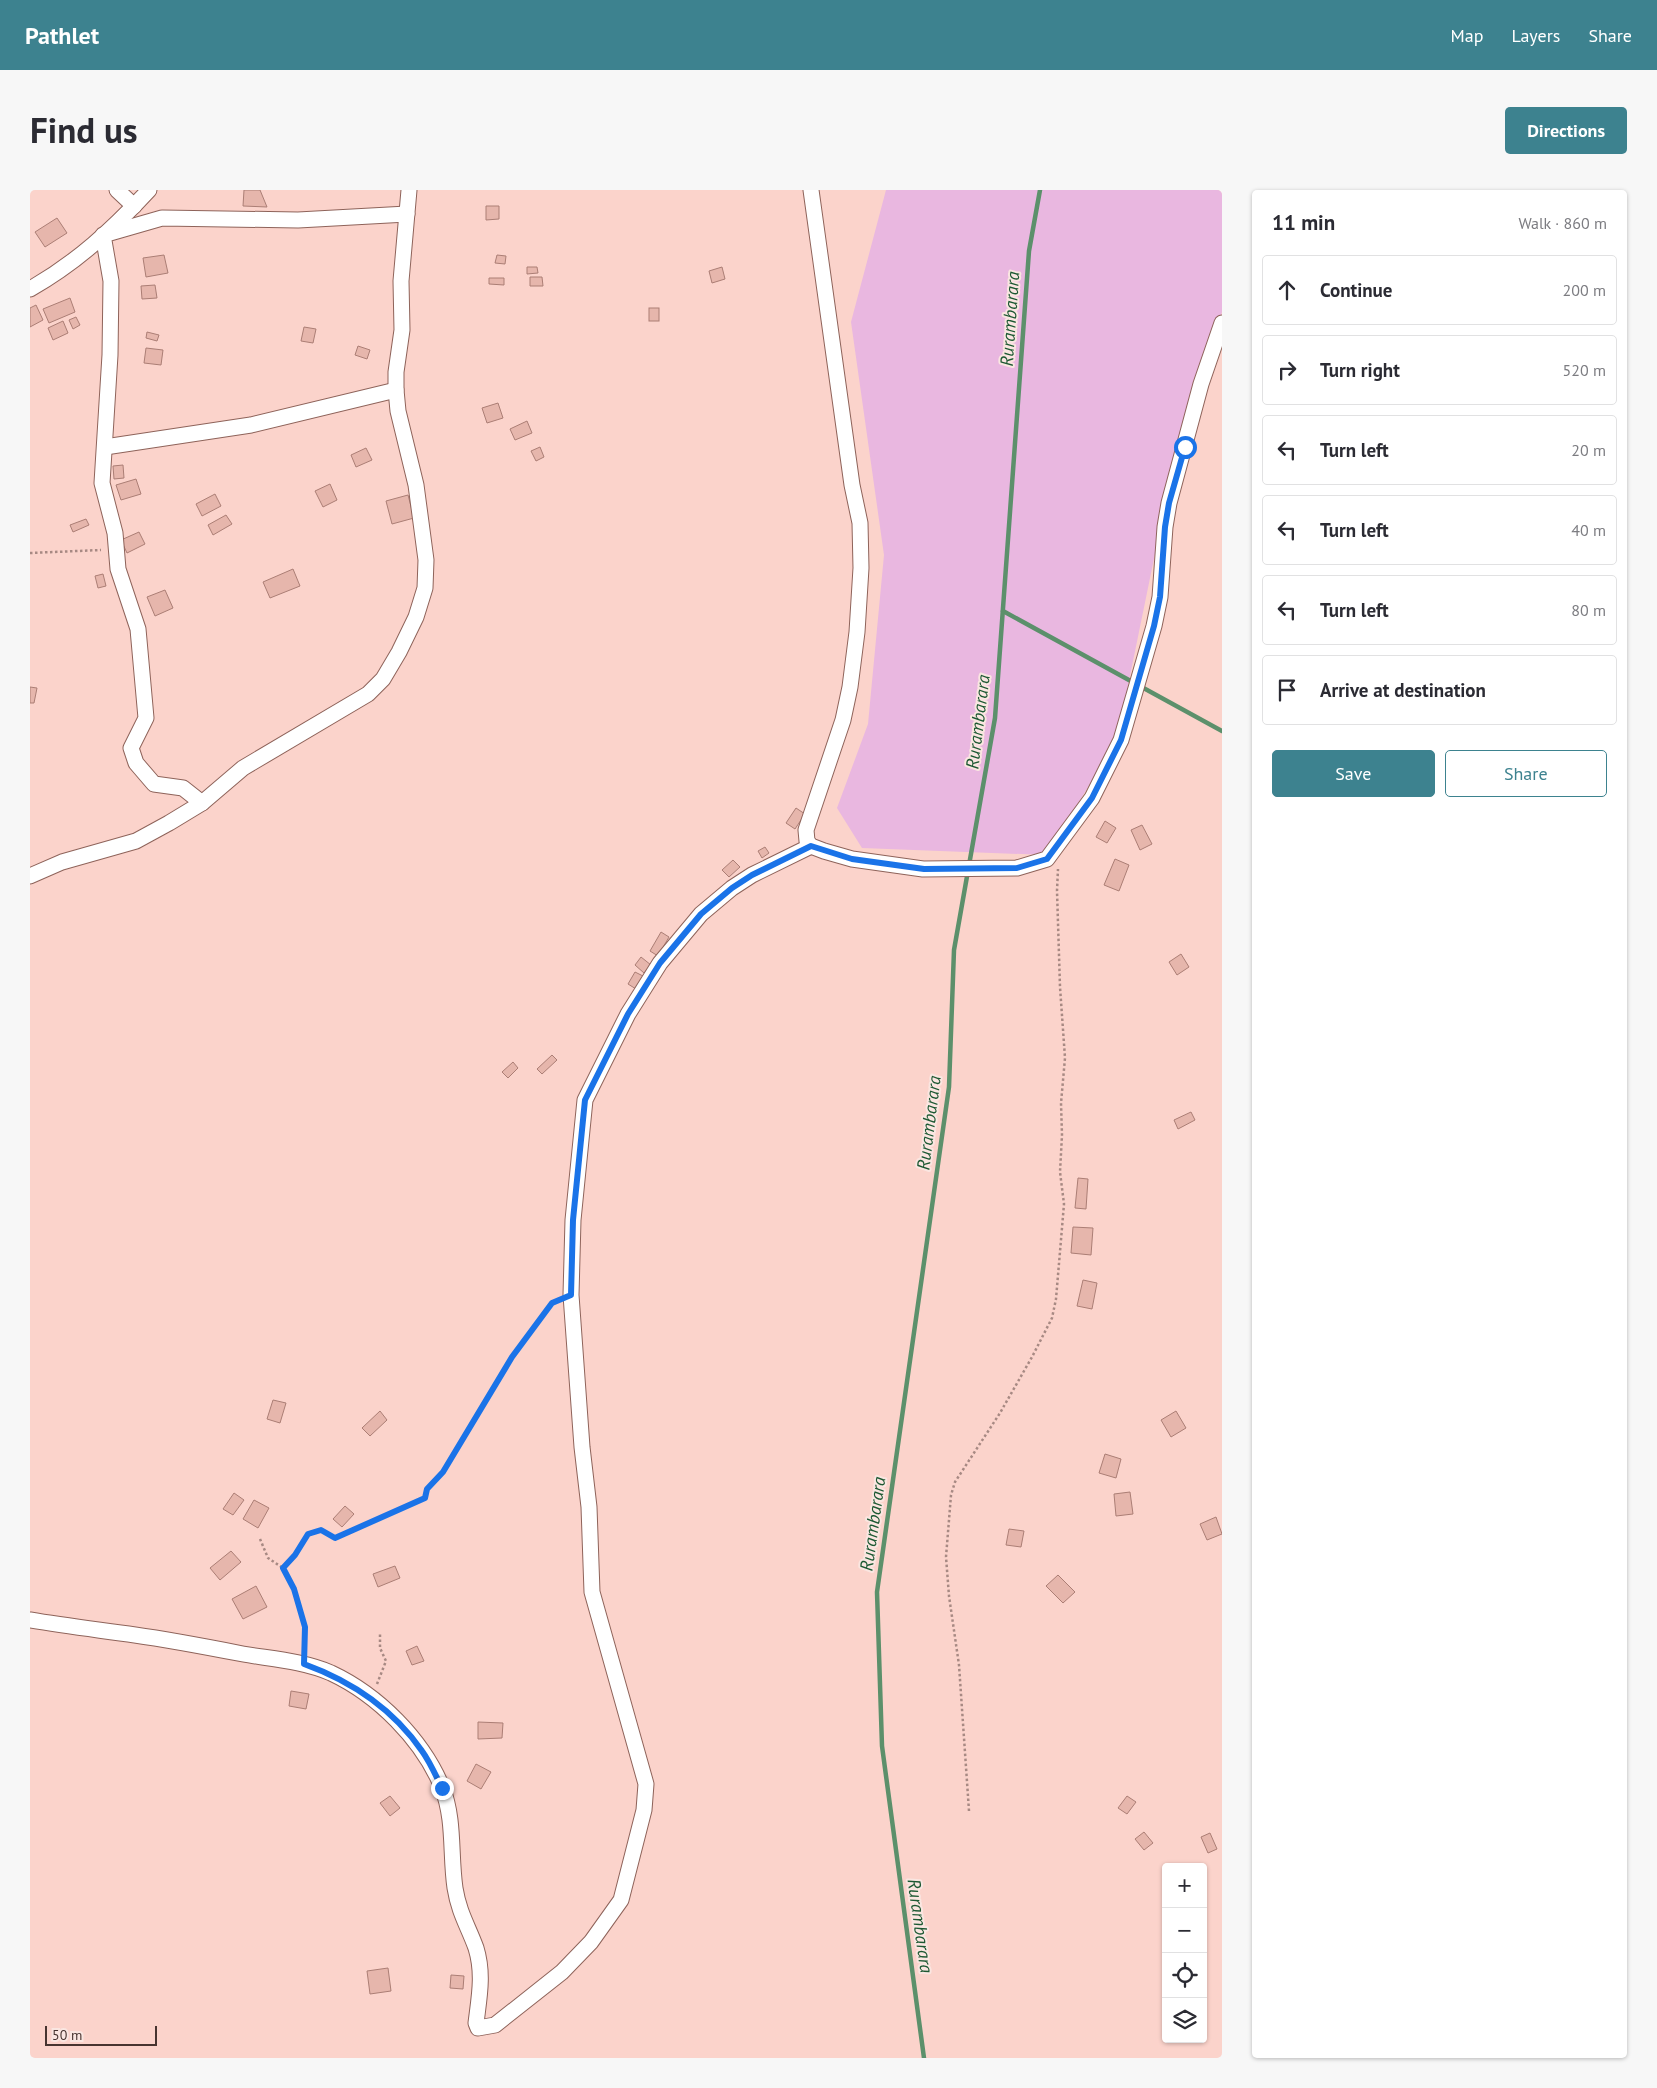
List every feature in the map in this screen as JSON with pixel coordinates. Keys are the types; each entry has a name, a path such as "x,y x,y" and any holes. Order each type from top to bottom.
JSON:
{"street":[{"path":"117,190 134,206"},
{"path":"30,289 68,266 93,246 149,190"},
{"path":"30,876 62,862 136,841 202,804 243,768 368,694 387,672 399,652 416,617 425,588 426,560 416,484 398,411 396,390 396,372 402,330 401,281 409,190"},
{"path":"811,190 852,485 860,523 861,568 857,632 850,687 843,720 806,830 807,841 811,846 852,859 924,869 983,870 1017,868 1047,859 1092,798 1121,740 1157,612 1169,503 1201,384 1222,323"},
{"path":"103,235 162,218 298,220 408,214"},
{"path":"103,235 111,281 110,355 102,483 115,533 118,569 138,629 146,708 146,718 131,748 136,763 154,784 183,788 202,804"},
{"path":"105,447 251,425 396,390"},
{"path":"30,1620 67,1627 151,1637 304,1664 332,1674 372,1700 384,1708 423,1751 442,1788 452,1829 455,1887 459,1912 476,1950 482,1986 476,2023 478,2028 495,2025 562,1972 591,1942 621,1900 644,1810 646,1784 592,1592 590,1507 582,1447 571,1295 573,1220 585,1100 628,1014 660,963 701,914 732,888 752,875 811,846"}],"path":[{"path":"30,553 116,548"},
{"path":"969,1811 959,1665 949,1596 946,1557 951,1495 955,1482 1000,1413 1032,1357 1052,1318 1056,1299 1064,1204 1060,1172 1061,1103 1065,1058 1057,891 1060,842"},
{"path":"283,1568 295,1555 308,1534 321,1530 335,1538 425,1498 427,1489 443,1472 512,1357 552,1303 571,1295"},
{"path":"260,1539 268,1558 283,1568 294,1589 305,1627 304,1664"},
{"path":"372,1700 386,1661 380,1648 380,1634"}],"shaded area":[{"path":"886,190 1222,190 1222,312 1206,359 1157,544 1117,739 1047,855 862,848 837,808 868,724 884,555 851,322"}],"building":[{"path":"244,190 260,190 267,207 243,206"},
{"path":"486,206 499,206 499,219 486,220"},
{"path":"57,218 67,233 45,247 35,232"},
{"path":"164,255 168,273 146,277 143,258"},
{"path":"497,255 506,256 505,264 495,263"},
{"path":"527,267 537,267 538,273 527,274"},
{"path":"722,267 725,279 712,283 709,271"},
{"path":"530,277 542,277 543,286 530,286"},
{"path":"489,278 504,278 504,285 489,284"},
{"path":"155,285 157,298 142,299 141,286"},
{"path":"70,298 75,312 49,323 43,309"},
{"path":"36,305 43,320 30,327 30,308"},
{"path":"649,308 659,308 659,321 649,321"},
{"path":"76,317 80,325 73,329 69,320"},
{"path":"63,321 68,333 53,340 48,328"},
{"path":"304,327 316,329 313,343 301,341"},
{"path":"147,332 159,335 157,341 146,338"},
{"path":"358,346 370,350 367,359 355,355"},
{"path":"146,348 163,350 161,365 144,363"},
{"path":"498,403 503,418 487,423 482,408"},
{"path":"527,421 532,433 515,440 510,429"},
{"path":"540,447 544,457 536,461 531,451"},
{"path":"366,448 372,460 356,467 351,455"},
{"path":"123,465 124,478 114,479 113,466"},
{"path":"136,479 141,494 121,500 116,485"},
{"path":"330,484 337,500 323,507 315,491"},
{"path":"215,494 221,506 202,516 196,504"},
{"path":"408,495 414,518 392,524 386,501"},
{"path":"226,515 232,524 213,535 208,525"},
{"path":"86,519 89,525 73,532 70,525"},
{"path":"139,532 145,544 127,553 121,540"},
{"path":"293,569 300,586 270,598 263,582"},
{"path":"103,574 106,586 98,588 95,576"},
{"path":"165,590 173,608 155,616 147,597"},
{"path":"30,687 37,688 34,703 30,703"},
{"path":"796,808 805,814 795,829 786,823"},
{"path":"1105,821 1116,828 1107,843 1096,837"},
{"path":"1142,825 1152,844 1140,850 1131,830"},
{"path":"765,847 769,853 762,858 758,851"},
{"path":"1115,859 1129,865 1119,891 1104,885"},
{"path":"733,860 740,867 729,877 722,870"},
{"path":"661,932 669,937 658,956 650,951"},
{"path":"1181,954 1189,967 1177,975 1169,962"},
{"path":"641,957 651,965 644,973 635,965"},
{"path":"635,972 643,976 636,989 628,984"},
{"path":"552,1055 557,1060 542,1074 537,1069"},
{"path":"513,1062 518,1068 508,1078 502,1072"},
{"path":"1191,1112 1195,1120 1178,1129 1174,1120"},
{"path":"1078,1178 1088,1179 1086,1209 1075,1208"},
{"path":"1073,1227 1093,1228 1091,1255 1071,1253"},
{"path":"1083,1280 1097,1283 1092,1309 1077,1306"},
{"path":"273,1400 286,1403 280,1423 267,1419"},
{"path":"380,1411 387,1420 370,1436 362,1428"},
{"path":"1176,1411 1186,1428 1171,1437 1161,1420"},
{"path":"1105,1454 1121,1459 1116,1478 1099,1473"},
{"path":"1130,1492 1133,1514 1116,1516 1114,1494"},
{"path":"234,1493 244,1500 233,1515 223,1509"},
{"path":"254,1500 269,1508 258,1528 243,1519"},
{"path":"345,1506 354,1514 342,1527 333,1519"},
{"path":"1216,1517 1222,1534 1207,1540 1200,1524"},
{"path":"1009,1529 1024,1531 1021,1547 1006,1545"},
{"path":"231,1551 241,1562 220,1580 210,1568"},
{"path":"395,1566 400,1578 378,1587 373,1574"},
{"path":"1058,1575 1075,1592 1063,1603 1046,1586"},
{"path":"256,1586 267,1607 243,1619 232,1599"},
{"path":"417,1646 424,1661 412,1665 406,1651"},
{"path":"291,1691 309,1694 306,1709 289,1706"},
{"path":"478,1722 503,1723 502,1738 478,1739"},
{"path":"476,1764 491,1772 481,1789 467,1781"},
{"path":"390,1796 400,1808 390,1816 380,1803"},
{"path":"1127,1796 1136,1802 1127,1814 1118,1808"},
{"path":"1144,1832 1153,1843 1144,1850 1135,1839"},
{"path":"1210,1833 1217,1849 1208,1853 1201,1837"},
{"path":"388,1968 391,1991 370,1994 367,1971"},
{"path":"451,1975 464,1976 463,1989 450,1988"}],"waterway":[{"name":"Rurambarara","path":"924,2058 882,1746 877,1592 949,1087 954,950 995,718 1029,251 1040,190"},
{"path":"1003,611 1222,731"}],"route":[{"path":"442,1788 423,1751 384,1708 332,1674 304,1664 305,1627 294,1589 283,1568 295,1555 308,1534 321,1530 335,1538 425,1498 427,1489 443,1472 449,1459 512,1357 540,1322 552,1303 571,1295 573,1220 585,1100 628,1014 660,963 701,914 732,888 752,875 811,846 852,859 924,869 983,870 1017,868 1047,859 1092,798 1121,740 1154,626 1160,597 1165,527 1169,503 1185,447"}]}
